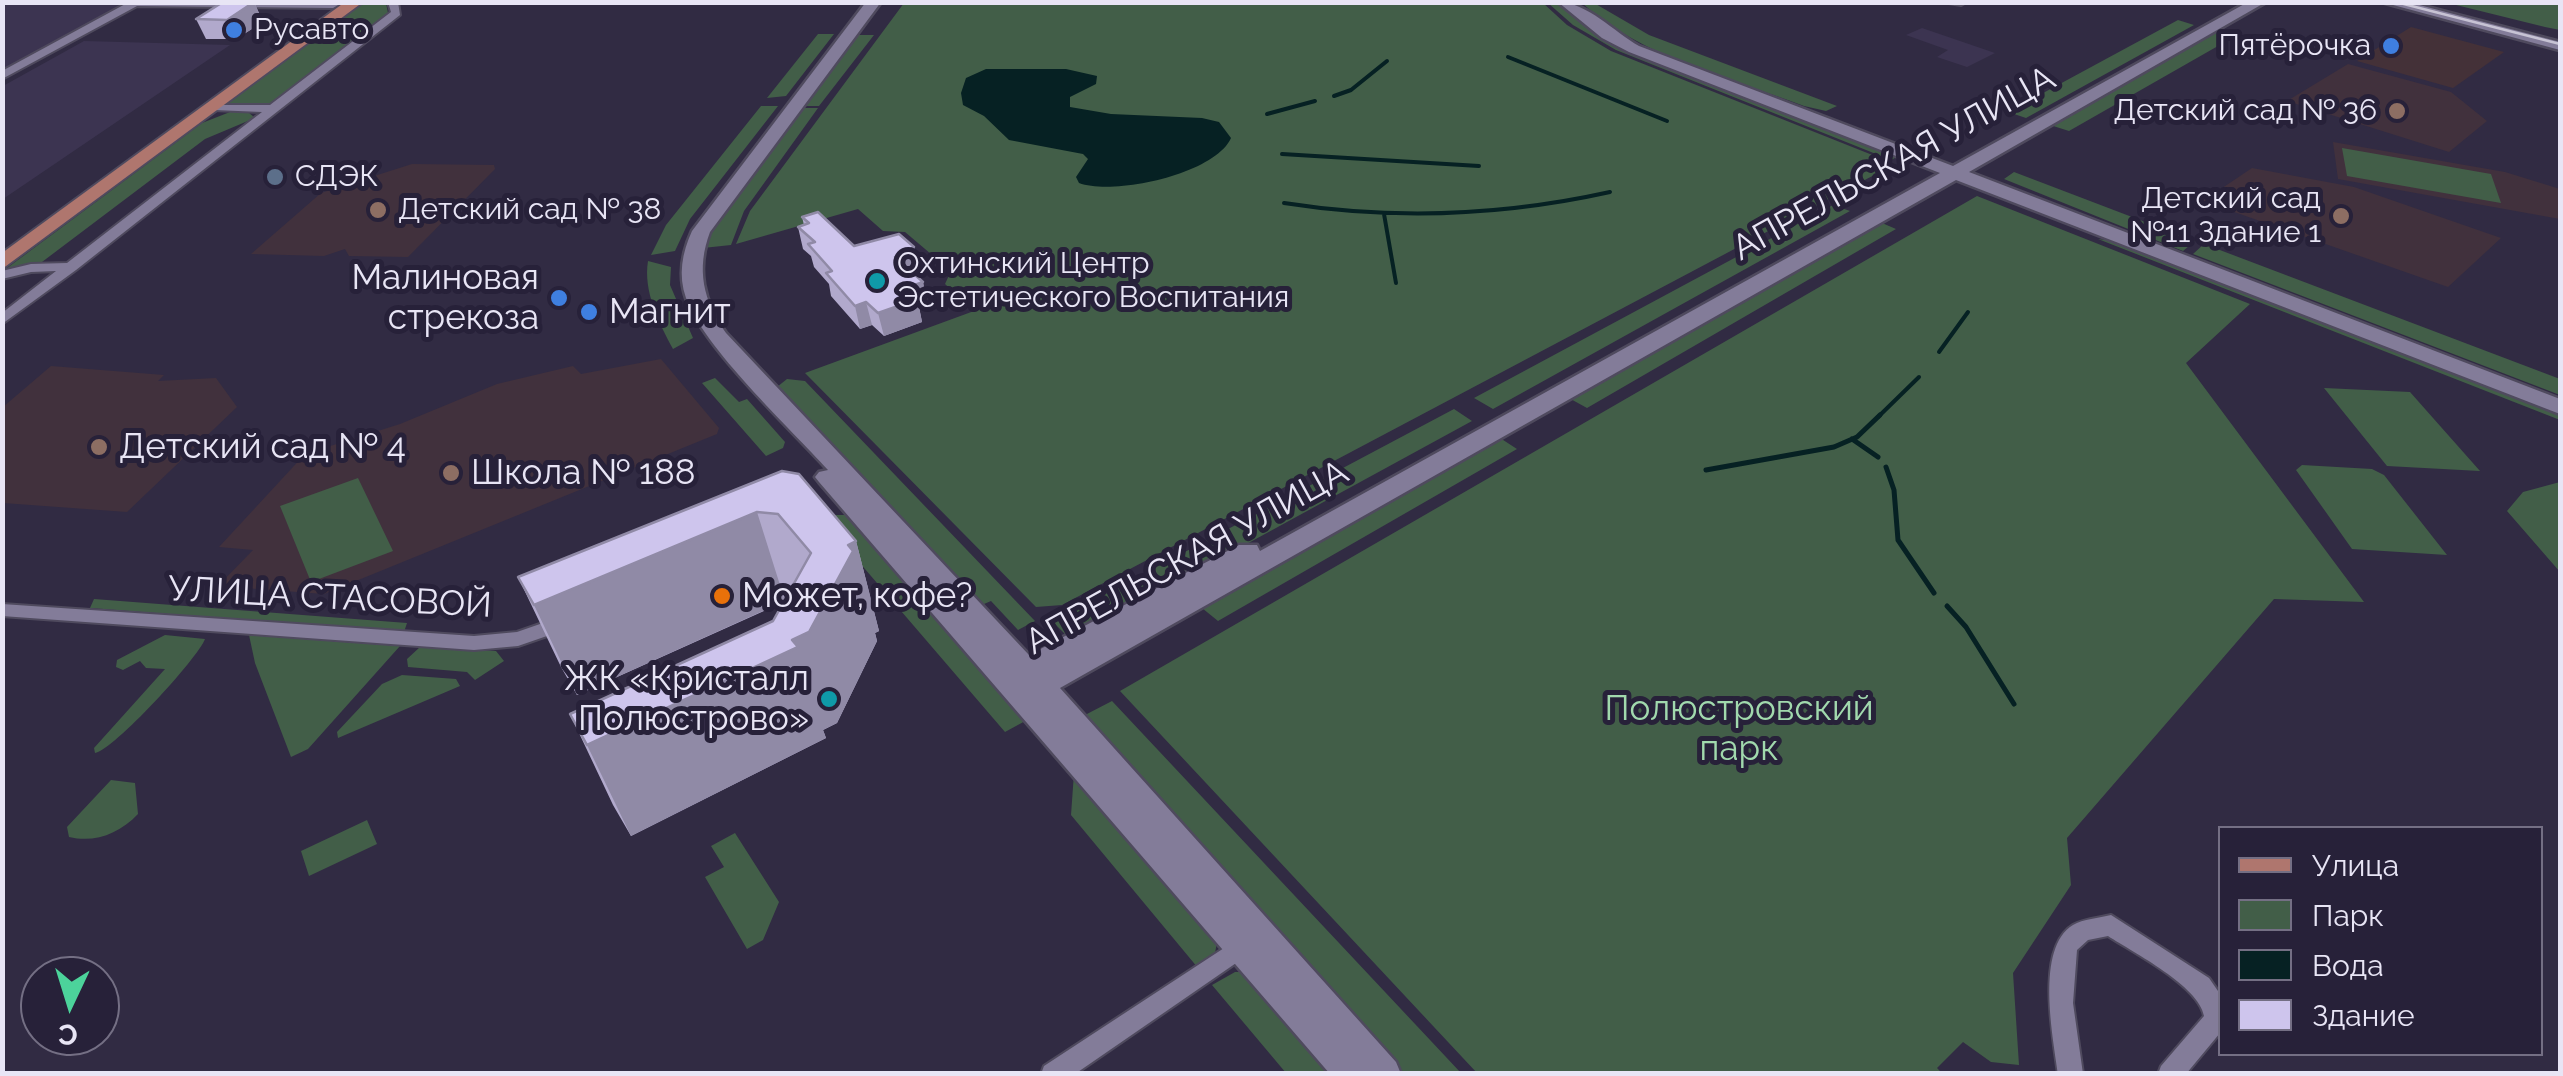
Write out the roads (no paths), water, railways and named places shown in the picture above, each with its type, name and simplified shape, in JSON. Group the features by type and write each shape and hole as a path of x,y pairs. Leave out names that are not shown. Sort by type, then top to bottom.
{"main road":[{"path":"2,263 356,2"},
{"path":"2,244 335,4"}],"street":[{"path":"2,320 396,12 392,2"},
{"path":"864,2 697,219 685,242 680,272 689,308 710,340 1027,681 1250,941 1353,1074"},
{"path":"856,498 706,321 690,270 695,242 708,220 874,2"},
{"path":"1565,2 1594,26 1634,49 2560,400"},
{"path":"1576,2 1643,46 2560,408"},
{"path":"1948,2 1962,2"},
{"name":"АПРЕЛЬСКАЯ УЛИЦА","path":"1027,681 2244,2"},
{"name":"АПРЕЛЬСКАЯ УЛИЦА","path":"1951,168 2259,2"},
{"path":"2389,2 2560,43"},
{"path":"2411,2 2560,43"},
{"path":"2,76 136,3 335,4"},
{"path":"214,107 273,109"},
{"path":"2,275 32,268 71,266"},
{"path":"822,512 856,498"},
{"name":"УЛИЦА СТАСОВОЙ","path":"2,610 474,644 518,639 582,615"},
{"path":"2071,1074 2061,1004 2066,946 2081,932 2111,925 2202,986 2218,1009 2216,1020 2170,1074"},
{"path":"1053,1074 1250,941"},
{"path":"1250,941 1384,1074"}],"water":[{"path":"986,69 1066,69 1097,76 1096,84 1070,97 1070,107 1111,114 1202,118 1219,122 1231,138 1205,162 1162,179 1115,187 1079,183 1076,177 1088,159 1083,154 1009,140 984,116 963,105 961,93 966,78"}],"waterway":[{"path":"1508,57 1667,121"},
{"path":"1334,96 1351,90 1387,61"},
{"path":"1267,114 1315,101"},
{"path":"1282,154 1479,166"},
{"path":"1284,203 1366,212 1447,213 1529,206 1610,192"},
{"path":"1384,214 1396,283"},
{"path":"1939,352 1968,312"},
{"path":"1878,417 1919,377"},
{"path":"1852,439 1880,415"},
{"path":"1706,470 1834,447 1852,439"},
{"path":"1852,439 1878,457"},
{"path":"1886,467 1894,490 1898,540 1934,593"},
{"path":"1947,606 1966,627 2014,704"}],"tram line":[{"path":"2396,2 2560,44"}],"place":[{"name":"Русавто","path":"234,30"},
{"name":"Пятёрочка","path":"2391,46"},
{"name":"Детский сад № 36","path":"2397,111"},
{"name":"СДЭК","path":"275,177"},
{"name":"Детский сад № 38","path":"378,210"},
{"name":"Детский сад №11 Здание 1","path":"2341,216"},
{"name":"Охтинский Центр Эстетического Воспитания","path":"877,281"},
{"name":"Малиновая стрекоза","path":"559,298"},
{"name":"Магнит","path":"589,312"},
{"name":"Детский сад № 4","path":"99,447"},
{"name":"Школа № 188","path":"451,473"},
{"name":"Может, кофе?","path":"722,596"},
{"name":"ЖК «Кристалл Полюстрово»","path":"829,699"}],"park label":[{"name":"Полюстровский парк","path":"1739,729"}]}
